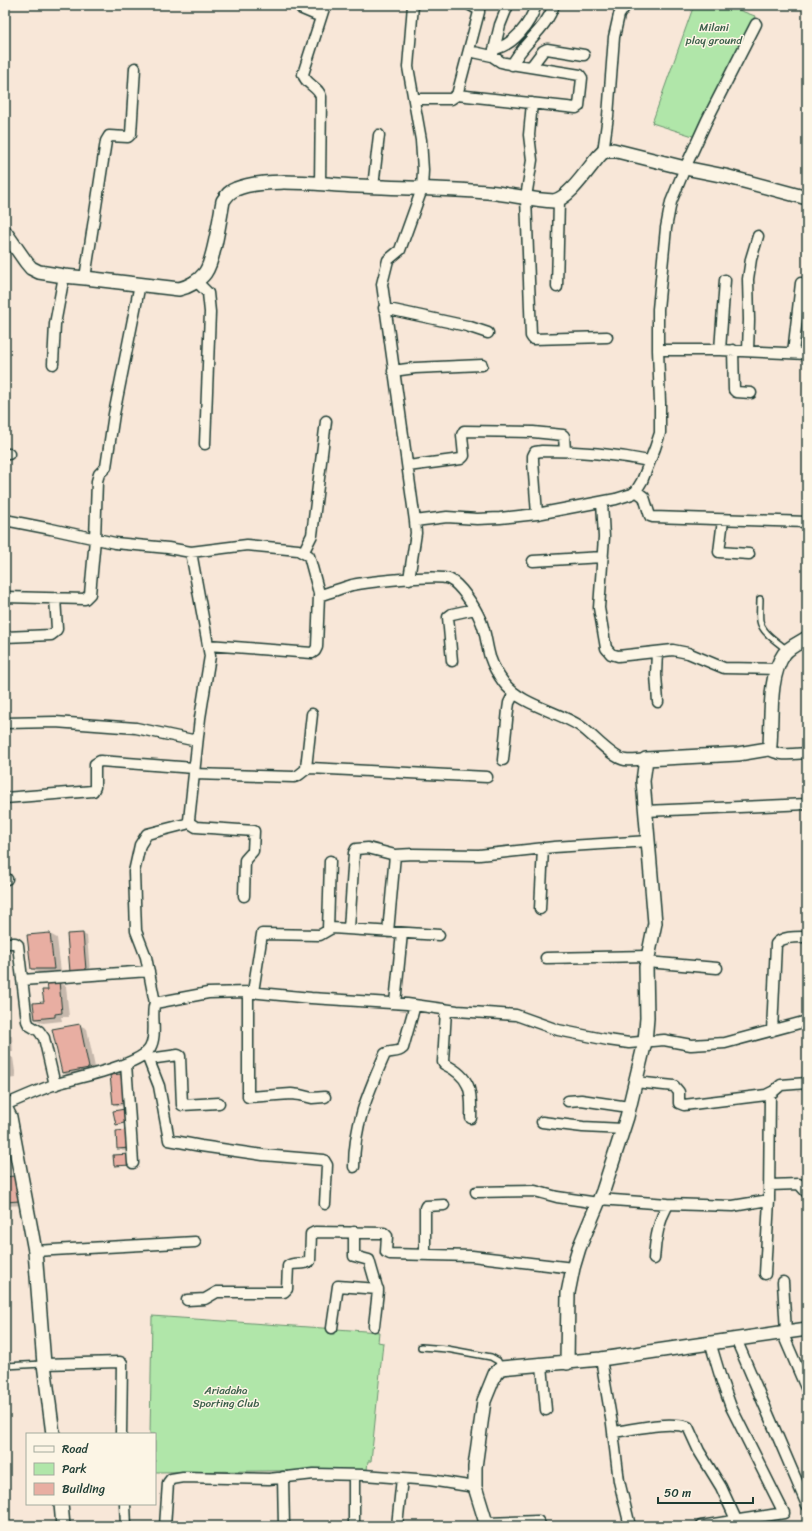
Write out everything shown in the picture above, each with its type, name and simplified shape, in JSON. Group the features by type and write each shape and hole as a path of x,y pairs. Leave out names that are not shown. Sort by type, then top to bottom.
{"street":[{"path":"299,5 302,9 321,17"},
{"path":"320,184 321,96 304,79 303,74 314,34 325,5"},
{"path":"409,579 416,534 415,521 384,308 382,281 388,260 400,250 422,189 423,154 408,59 413,5"},
{"path":"414,99 451,99 455,98 457,95 479,12 479,10 470,5"},
{"path":"493,52 500,26 508,5"},
{"path":"469,51 493,52 511,42 527,23 536,5"},
{"path":"512,65 521,48 544,24 554,5"},
{"path":"5,232 26,262 35,271 64,276 179,289 196,281 206,272 209,266 223,201 230,192 253,185 276,183 320,184 487,192 548,200 559,200 569,192 603,152 608,116 614,37 619,15 626,5"},
{"path":"415,521 446,517 477,519 537,514 616,499 636,491 642,481 660,433 658,309 666,228 672,202 685,168 725,82 756,24"},
{"path":"531,67 547,48 584,55"},
{"path":"457,95 578,108 582,78 580,74 512,65 501,62 493,52"},
{"path":"85,278 106,140 109,136 128,137 131,134 135,68"},
{"path":"532,103 529,135 532,160 526,197 531,338 607,337"},
{"path":"373,187 379,135"},
{"path":"603,152 616,151 685,168 726,176 807,198"},
{"path":"557,287 559,200"},
{"path":"748,350 748,279 751,259 758,236"},
{"path":"54,364 55,324 64,276"},
{"path":"720,350 725,280"},
{"path":"196,281 208,293 210,312 205,444"},
{"path":"5,597 85,599 90,594 95,539 97,481 100,474 106,467 114,414 140,284"},
{"path":"793,353 801,284"},
{"path":"384,308 467,326 488,333"},
{"path":"658,350 748,350 807,354"},
{"path":"733,350 734,390 739,393 751,393"},
{"path":"393,371 428,367 482,365"},
{"path":"303,553 312,536 326,421"},
{"path":"408,466 461,459 464,456 462,435 464,431 533,432 563,435 565,451"},
{"path":"537,514 533,454 535,452 542,450 608,454 649,461"},
{"path":"636,491 644,497 650,516 652,517 807,522"},
{"path":"602,502 604,537 600,608 607,651 618,656 673,650 682,651 724,668 777,669"},
{"path":"5,520 115,544 191,552 247,546 298,550 309,556 319,594 317,647 315,651 312,653 208,645"},
{"path":"723,520 719,552 749,554"},
{"path":"188,822 197,741 210,656 191,552"},
{"path":"533,561 603,557"},
{"path":"319,594 321,595 353,585 422,577 449,579 455,584 475,609 483,626 493,666 504,684 514,693 530,702 568,718 586,730 620,759 626,760 738,754 768,749 780,755 807,753"},
{"path":"5,637 51,635 55,632 57,628 55,598"},
{"path":"452,661 448,617 452,614 475,609"},
{"path":"768,749 770,745 774,681 777,669 784,654 807,638"},
{"path":"657,652 656,676 658,702"},
{"path":"503,760 509,703 514,693"},
{"path":"5,798 93,791 95,787 95,764 100,761 194,771 294,777 300,775 306,768 312,714"},
{"path":"5,723 55,722 136,728 197,741"},
{"path":"567,1363 568,1293 573,1268 599,1201 623,1129 645,1042 647,959 655,923 643,781 646,759"},
{"path":"306,768 487,777"},
{"path":"645,810 807,804"},
{"path":"244,896 245,860 253,851 254,831 196,827 188,822 147,834 140,845 134,872 136,931 146,957 155,1003 154,1035 148,1056 159,1086 169,1140 263,1155 324,1160 327,1165 324,1204"},
{"path":"349,929 356,849 368,848 395,855 479,855 543,848 648,841"},
{"path":"540,909 543,848"},
{"path":"388,932 395,855"},
{"path":"328,930 330,861"},
{"path":"325,1097 312,1098 291,1094 248,1097 250,992 262,934 320,935 332,928 439,935"},
{"path":"394,1003 402,932"},
{"path":"772,1031 776,944 779,940 807,937"},
{"path":"5,943 15,943 18,945 27,1021 29,1025 39,1031 44,1038 55,1085"},
{"path":"546,958 647,959 717,968"},
{"path":"22,980 149,971"},
{"path":"155,1003 208,993 250,992 311,998 394,1003 446,1010 516,1015 565,1032 618,1042 664,1040 691,1045 725,1043 807,1021"},
{"path":"354,1167 356,1143 364,1102 385,1054 388,1052 399,1052 403,1048 415,1005"},
{"path":"446,1010 443,1062 460,1073 468,1087 471,1097 471,1118"},
{"path":"53,1433 44,1364 35,1251 10,1117 5,1106 55,1085 148,1056 178,1055 180,1056 182,1105 219,1103"},
{"path":"126,1064 133,1163"},
{"path":"636,1082 674,1086 679,1092 679,1103 684,1105 770,1093 781,1085 807,1083"},
{"path":"765,1274 769,1200 770,1093"},
{"path":"568,1101 580,1100 629,1107"},
{"path":"542,1122 583,1127 623,1129"},
{"path":"769,1185 799,1184 807,1193"},
{"path":"476,1192 535,1190 557,1197 599,1201 733,1206 769,1200"},
{"path":"654,1259 657,1230 662,1215 668,1204"},
{"path":"425,1255 425,1208 426,1206 444,1205"},
{"path":"187,1300 205,1299 217,1292 284,1292 287,1289 288,1266 291,1264 307,1263 310,1261 311,1234 313,1232 384,1233 387,1236 387,1253 491,1258 573,1268"},
{"path":"354,1232 354,1256 369,1260 378,1289 374,1326"},
{"path":"35,1251 195,1242"},
{"path":"783,1282 784,1332 807,1390"},
{"path":"332,1328 338,1286 378,1289"},
{"path":"541,1526 538,1521 487,1525 475,1487 484,1401 495,1374 501,1368 601,1359 807,1329"},
{"path":"736,1339 807,1505"},
{"path":"701,1526 737,1523 784,1513 731,1407 710,1342"},
{"path":"601,1359 619,1480 630,1526"},
{"path":"44,1364 122,1363 121,1433"},
{"path":"542,1365 546,1410"},
{"path":"613,1432 680,1424 688,1427 721,1487 737,1523"},
{"path":"165,1526 168,1483 171,1479 183,1477 269,1479 314,1474 354,1475 402,1478 475,1487"},
{"path":"354,1475 354,1526"},
{"path":"283,1478 284,1526"},
{"path":"397,1526 402,1478"},
{"path":"61,1505 63,1526"},
{"path":"125,1505 126,1526"}],"lane":[{"path":"760,599 760,620 762,626 765,631 788,650"},
{"path":"421,1347 447,1349 491,1357 498,1362 501,1368"},
{"path":"5,1366 44,1364"}],"green space":[{"name":"Milani play ground","path":"694,5 725,5 755,16 696,137 652,123"},
{"name":"Ariadaha Sporting Club","path":"152,1316 379,1332 378,1342 383,1343 371,1461 368,1461 367,1470 156,1472 156,1433 150,1433"}],"building":[{"path":"50,933 54,969 31,969 27,935"},
{"path":"83,933 86,970 70,972 67,934"},
{"path":"59,981 62,1013 55,1014 55,1017 35,1019 33,1003 44,1002 42,990 48,990 47,982"},
{"path":"80,1024 89,1068 62,1073 52,1029"},
{"path":"6,1052 9,1074 5,1075 5,1053"},
{"path":"121,1074 124,1103 113,1104 110,1075"},
{"path":"125,1109 128,1122 116,1125 113,1111"},
{"path":"129,1130 130,1148 117,1149 116,1131"},
{"path":"130,1154 131,1165 114,1166 113,1155"},
{"path":"14,1176 19,1201 5,1202 5,1177"}]}
